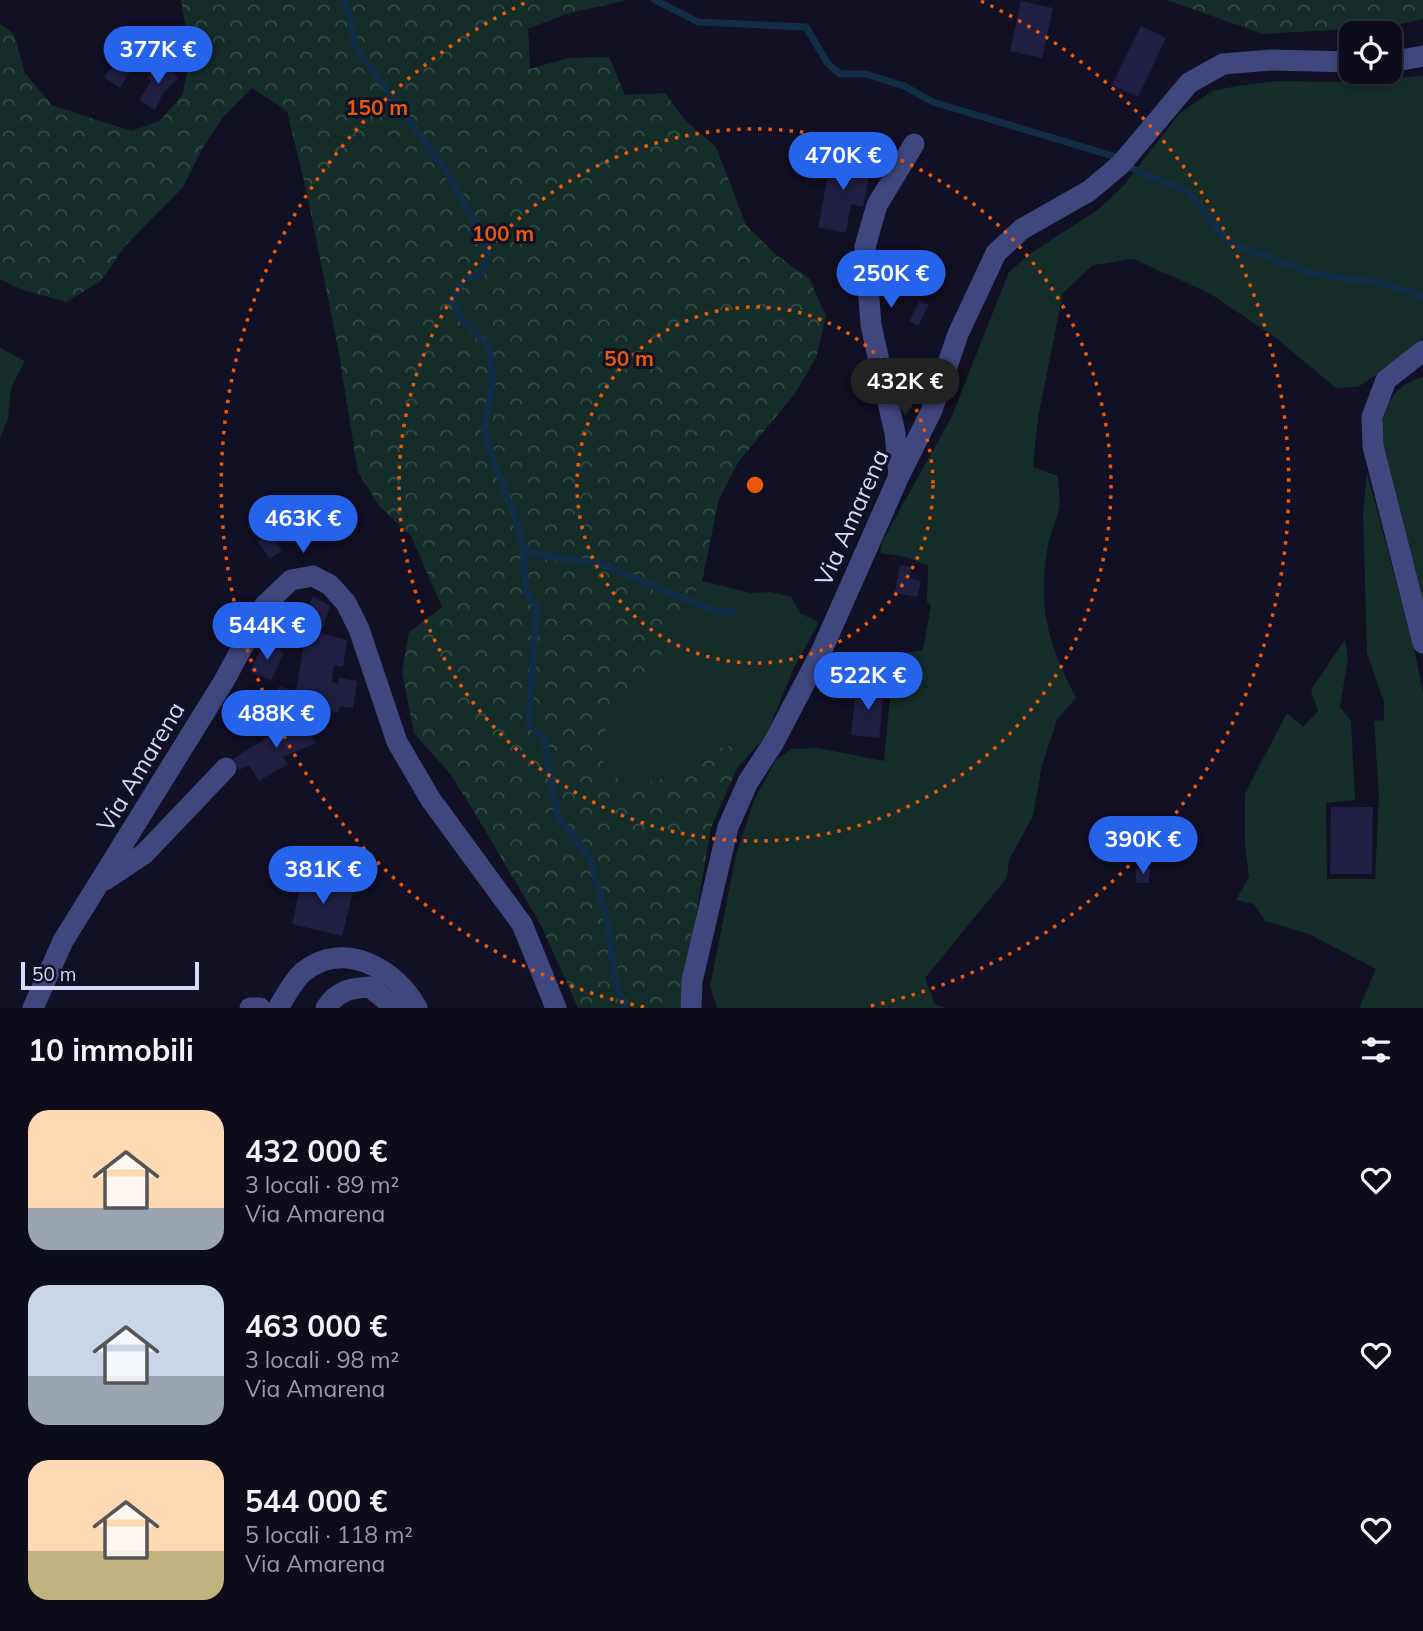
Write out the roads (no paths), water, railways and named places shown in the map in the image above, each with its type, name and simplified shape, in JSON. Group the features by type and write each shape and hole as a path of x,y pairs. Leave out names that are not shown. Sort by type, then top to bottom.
{"street":[{"path":"1402,60 1423,56"},
{"name":"Via Amarena","path":"691,1008 692,981 728,827 748,782 774,742 822,650 899,476 932,410 958,334 996,254 1022,229 1089,191 1121,164 1189,83 1223,64 1271,60 1339,61"},
{"path":"899,476 895,433 872,325 865,247 877,205 914,144"},
{"path":"1423,351 1386,380 1372,417 1373,446 1423,643"},
{"name":"Via Amarena","path":"33,1008 63,941 224,681 272,595 291,580 313,576 330,585 346,603 359,629 397,742 431,800 522,924 555,1007"},
{"path":"101,882 144,854 226,768"},
{"path":"278,1008 302,973 321,962 349,958 371,963 393,975 407,990 417,1008"},
{"path":"326,1008 334,997 343,991 370,987 395,1008"},
{"path":"250,1008 260,1008"}],"waterway":[{"path":"345,0 356,47 443,167 487,243 485,270 463,281 452,300 465,323 489,346 493,380 484,432 518,527 523,545 526,590 536,607 529,724 544,738 558,817 590,857 608,925 615,979 625,1008"},
{"path":"655,0 698,22 806,27 828,64 840,74 866,74 904,86 933,102 1116,157 1131,168 1188,192 1229,243 1315,274 1386,284 1423,297"},
{"path":"523,545 535,554 604,565 716,612 734,612"}]}
